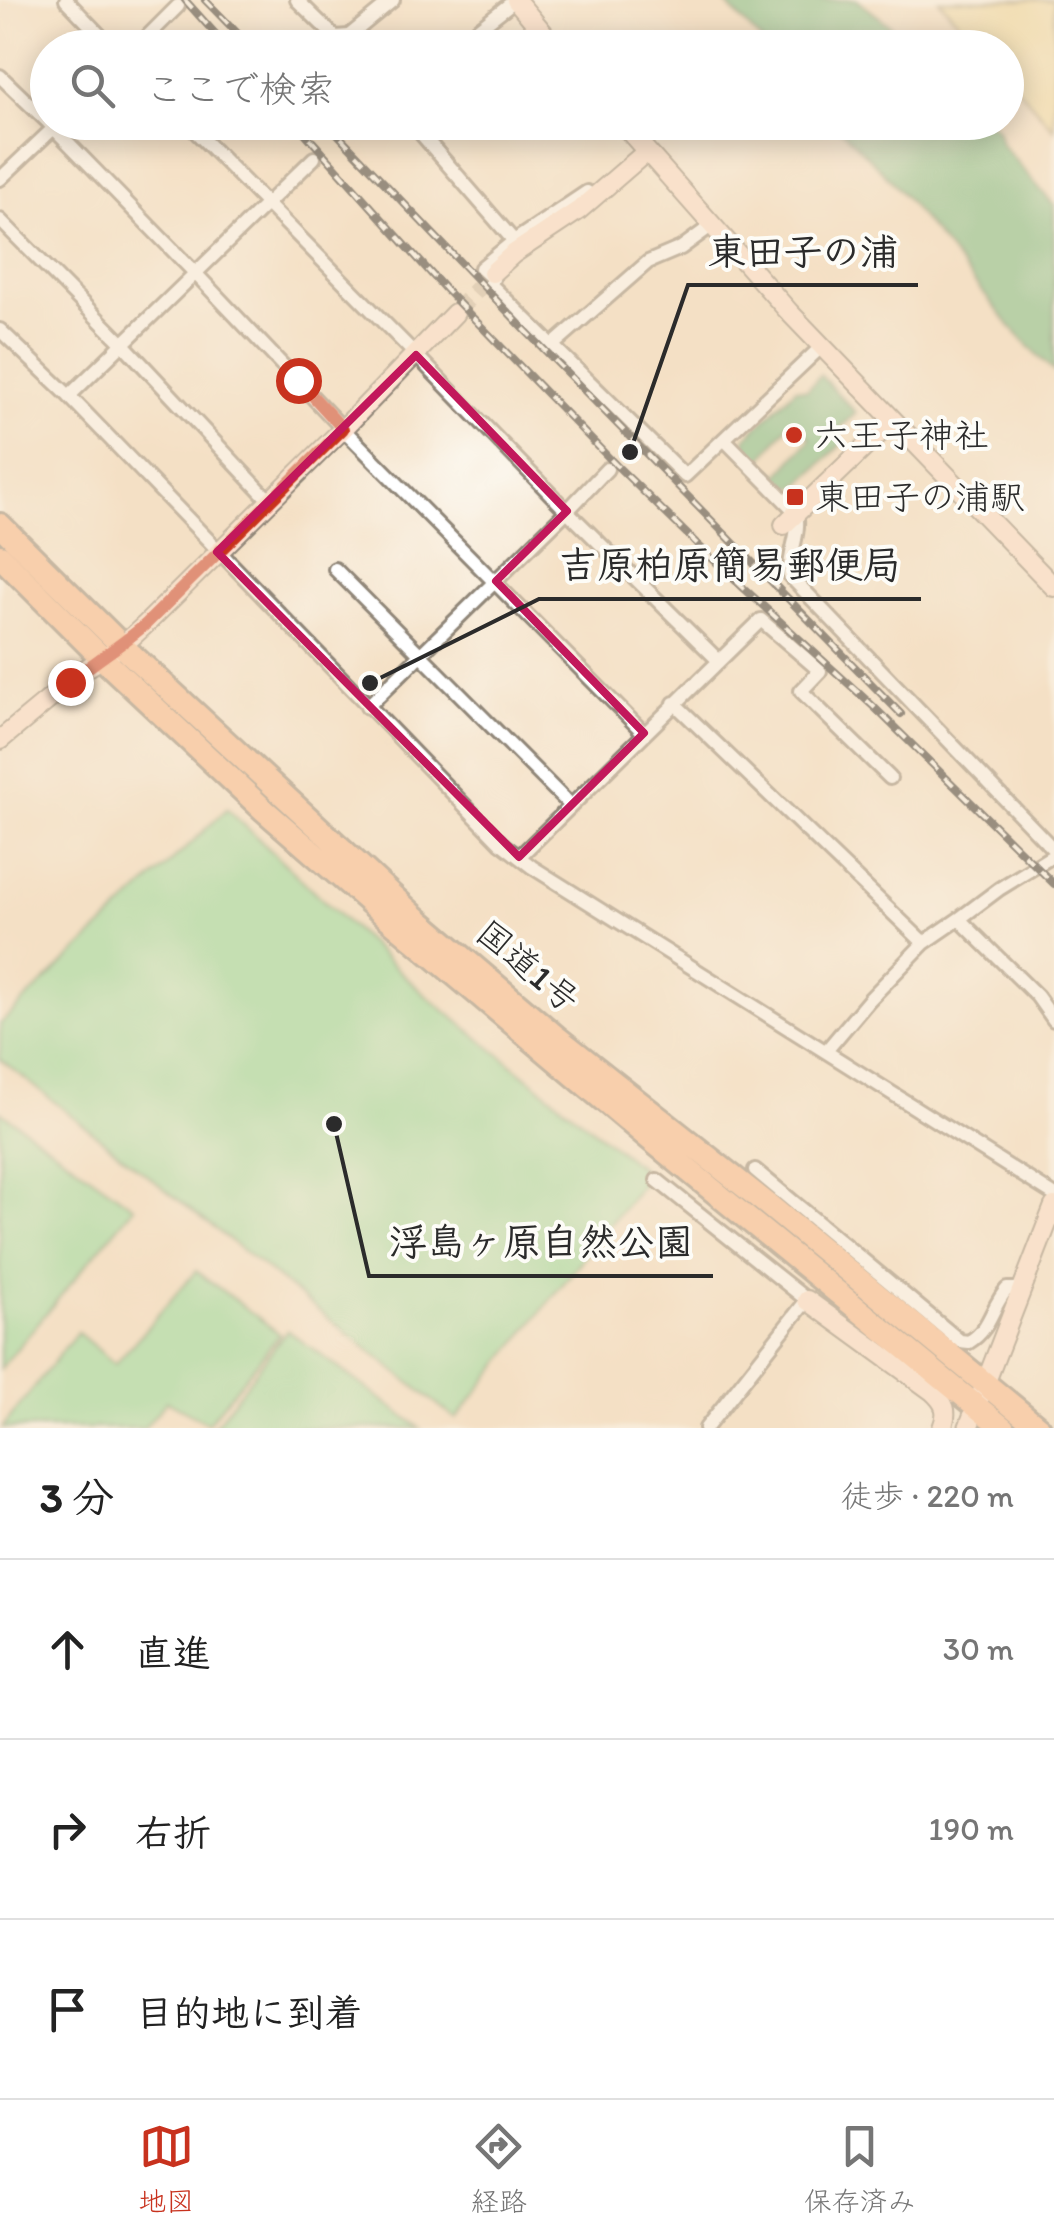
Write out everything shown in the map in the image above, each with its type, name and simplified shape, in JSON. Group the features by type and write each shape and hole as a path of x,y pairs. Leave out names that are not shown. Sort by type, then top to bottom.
{"highway":[{"name":"国道1号","path":"0,525 113,652"},
{"name":"国道1号","path":"0,556 556,1037 767,1204 1003,1428"},
{"name":"国道1号","path":"976,1406 1039,1428"}],"main road":[{"path":"515,0 541,30"},
{"path":"631,140 640,157 711,226 1054,587"},
{"path":"492,273 589,202 640,157"},
{"path":"0,740 87,668 113,652 343,429 456,312"},
{"path":"790,518 893,420"},
{"path":"976,1406 1054,1206"},
{"path":"807,1300 932,1391 946,1407 942,1428"}],"street":[{"path":"66,0 95,30"},
{"path":"297,0 329,30"},
{"path":"356,30 393,0"},
{"path":"478,30 515,0"},
{"path":"154,30 178,6"},
{"path":"0,76 30,103"},
{"path":"0,179 38,140"},
{"path":"68,140 343,429 644,734"},
{"path":"203,140 718,660"},
{"path":"427,140 514,241"},
{"path":"640,157 620,164 575,202 514,241 481,268 494,279 490,284 684,476 822,347"},
{"path":"68,396 314,158"},
{"path":"0,220 270,501"},
{"path":"553,346 648,262 681,248 711,226"},
{"path":"0,330 519,858 1054,1195"},
{"path":"725,440 799,525 788,561 790,576 1054,852 924,943 826,1050"},
{"path":"367,706 607,469"},
{"path":"335,569 571,806"},
{"path":"519,858 760,620 820,671 801,692 890,778"},
{"path":"674,704 924,943"},
{"path":"959,919 1037,996 1054,1020"},
{"path":"754,1170 960,1341 969,1342 984,1331 1007,1289 1022,1289"},
{"path":"658,1180 807,1300 706,1428"}],"highlighted area":[{"path":"416,355 567,511 496,581 644,733 519,857 217,552"}],"green space":[{"path":"723,0 857,0 893,30 751,30"},
{"path":"851,140 1000,140 1054,205 1054,372 1017,334 889,178"},
{"name":"六王子神社","path":"820,375 856,413 837,431 843,443 797,487 780,488 748,453 745,439 796,388 807,390","holes":["791,421 811,438 778,476 761,460"]},
{"path":"227,809 424,994 640,1167 647,1178 456,1419 0,1059 0,1024"},
{"path":"0,1111 134,1207 0,1369"},
{"path":"196,1271 280,1334 208,1423 167,1401 144,1428 2,1428 77,1332 115,1364"},
{"path":"287,1330 420,1428 213,1428"}],"sand":[{"path":"939,0 1054,0 1054,129 1024,95 1024,30 966,30"}],"tunnel":[{"path":"455,313 492,273"}],"railway":[{"path":"185,0 212,30"},
{"path":"205,0 234,30"},
{"path":"311,140 445,289 616,465 874,707 1054,884"},
{"path":"343,140 901,714"}],"place":[{"name":"六王子神社","path":"794,435"},
{"name":"東田子の浦","path":"630,452"},
{"name":"東田子の浦駅","path":"795,497"},
{"name":"吉原柏原簡易郵便局","path":"370,683"},
{"name":"浮島ヶ原自然公園","path":"334,1124"}],"route":[{"path":"70,682 146,624 343,429 298,380"}]}
